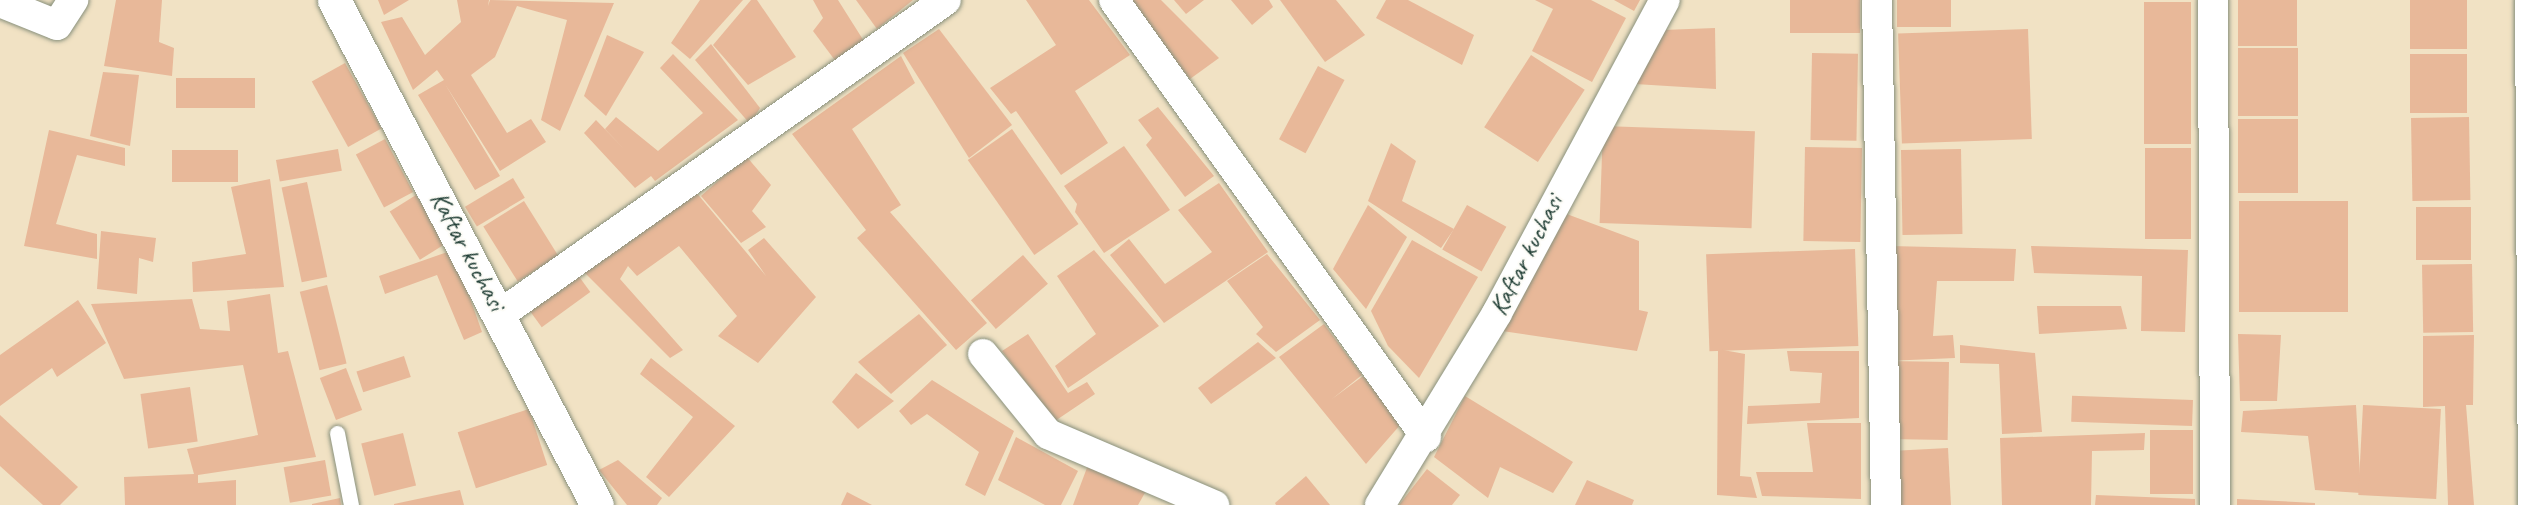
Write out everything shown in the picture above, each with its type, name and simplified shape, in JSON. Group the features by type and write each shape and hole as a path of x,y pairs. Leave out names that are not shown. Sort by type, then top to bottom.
{"street":[{"path":"0,2 57,25 73,0"},
{"name":"Kaftar kuchasi","path":"334,0 502,314 597,505"},
{"path":"502,314 946,0"},
{"path":"1114,0 1426,437"},
{"name":"Kaftar kuchasi","path":"1380,505 1426,437 1665,0"},
{"path":"1877,0 1886,505"},
{"path":"2213,0 2216,505"},
{"path":"2530,0 2534,227 2533,505"},
{"path":"983,354 1048,434 1214,505"}],"lane":[{"path":"337,434 351,505"}],"building":[{"path":"116,0 162,0 159,42 174,48 172,76 104,66"},
{"path":"378,0 409,0 384,15"},
{"path":"457,0 489,0 488,6 490,0 614,3 560,131 541,120 567,20 517,6 495,57 471,75 507,133 531,119 546,142 500,171 445,84 500,176 475,190 418,95 444,80 437,70 413,90 381,22 402,17 425,55 461,22"},
{"path":"700,0 743,0 690,59 671,43"},
{"path":"751,0 757,0 796,57 748,85 713,45"},
{"path":"813,0 838,0 867,46 837,63 813,31 823,18"},
{"path":"856,0 913,0 877,29"},
{"path":"1026,0 1089,0 1130,55 1075,91 1108,143 1061,175 1016,111 1011,114 990,88 1056,45"},
{"path":"1124,0 1161,0 1219,58 1190,79"},
{"path":"1174,0 1204,0 1186,14"},
{"path":"1231,0 1269,0 1273,7 1252,25"},
{"path":"1280,0 1336,0 1365,35 1325,62"},
{"path":"1386,0 1408,0 1474,35 1462,65 1376,18"},
{"path":"1535,0 1591,0 1626,18 1592,82 1532,51 1553,9"},
{"path":"1614,0 1640,0 1634,11"},
{"path":"1790,0 1860,0 1860,33 1790,33"},
{"path":"1897,0 1951,0 1951,27 1897,27"},
{"path":"2238,0 2297,0 2297,46 2238,46"},
{"path":"2410,0 2467,0 2467,49 2410,49"},
{"path":"2144,2 2191,2 2191,144 2144,144"},
{"path":"1715,28 1716,89 1635,84 1663,30"},
{"path":"939,29 1012,125 969,158 903,53"},
{"path":"2028,29 2032,139 1902,143 1898,34"},
{"path":"607,35 644,52 606,116 584,96"},
{"path":"711,44 760,108 750,124 695,60"},
{"path":"2238,48 2298,48 2298,116 2238,116"},
{"path":"1812,53 1858,54 1856,141 1810,140"},
{"path":"673,54 738,120 655,181 651,176 635,188 584,133 596,120 625,150 605,129 616,117 658,151 703,113 660,68"},
{"path":"2410,54 2467,54 2467,113 2410,113"},
{"path":"1531,55 1585,90 1538,162 1484,127"},
{"path":"901,56 915,83 852,129 901,205 890,212 987,323 956,350 857,238 866,230 792,134"},
{"path":"345,63 381,129 348,147 312,81"},
{"path":"1318,66 1344,80 1306,153 1279,139"},
{"path":"103,72 139,75 130,146 90,136"},
{"path":"176,78 255,78 255,108 176,108"},
{"path":"1158,107 1214,176 1185,197 1146,145 1152,138 1138,120"},
{"path":"2469,117 2470,200 2412,201 2411,118"},
{"path":"2238,119 2298,119 2298,193 2238,193"},
{"path":"1603,126 1755,131 1752,228 1600,223"},
{"path":"1012,129 1079,224 1034,255 968,160"},
{"path":"49,130 125,148 125,166 77,155 56,224 97,234 97,259 24,246"},
{"path":"385,139 413,192 384,207 356,154"},
{"path":"1391,143 1416,161 1402,201 1454,229 1441,248 1368,201"},
{"path":"1124,146 1170,210 1104,253 1075,212 1077,204 1064,186"},
{"path":"1805,147 1862,148 1860,242 1803,241"},
{"path":"2145,148 2191,148 2191,239 2145,239"},
{"path":"338,149 342,171 280,182 276,160"},
{"path":"1961,149 1962,234 1902,235 1901,150"},
{"path":"172,150 238,150 238,182 172,182"},
{"path":"746,156 771,185 752,211 766,227 741,243 701,196"},
{"path":"513,178 525,198 477,227 465,207"},
{"path":"270,179 284,287 193,292 192,262 246,254 231,187"},
{"path":"307,182 327,277 302,282 282,187"},
{"path":"1219,183 1268,252 1164,323 1110,255 1129,239 1165,284 1212,252 1178,210"},
{"path":"695,191 766,276 748,250 764,238 816,297 758,363 718,336 737,316 679,246 637,276 628,266 620,279 683,350 670,358 582,270"},
{"path":"416,195 446,243 420,260 390,211"},
{"path":"524,201 558,256 518,282 483,226"},
{"path":"2239,201 2348,201 2348,312 2239,312"},
{"path":"1368,205 1407,237 1366,309 1333,269"},
{"path":"1467,205 1506,227 1482,271 1442,250"},
{"path":"2416,207 2471,207 2471,260 2416,260"},
{"path":"1556,210 1639,241 1639,310 1648,312 1637,351 1502,331"},
{"path":"101,231 156,238 153,262 139,258 137,294 97,289"},
{"path":"1412,240 1478,277 1419,378 1388,346 1371,311"},
{"path":"1890,246 2016,249 2014,281 1937,281 1933,336 1953,335 1955,358 1887,361"},
{"path":"2031,246 2188,250 2185,332 2141,331 2142,276 2034,273"},
{"path":"1855,249 1858,346 1709,351 1706,254"},
{"path":"453,250 482,332 464,340 437,275 385,294 379,276"},
{"path":"1094,250 1159,326 1068,388 1055,366 1096,334 1057,276"},
{"path":"1267,254 1320,320 1276,352 1256,334 1263,327 1227,281"},
{"path":"1023,255 1048,284 996,329 971,300"},
{"path":"2472,264 2473,332 2423,333 2422,265"},
{"path":"575,271 590,292 542,327 526,306"},
{"path":"327,285 347,364 319,370 300,292"},
{"path":"270,294 278,353 288,351 316,457 198,475 198,483 236,480 236,505 125,505 124,477 194,474 187,449 258,435 243,365 124,379 91,304 192,299 200,329 230,331 227,301"},
{"path":"78,300 106,343 57,377 52,368 0,406 0,355"},
{"path":"2037,306 2121,306 2127,329 2039,334"},
{"path":"919,314 947,345 891,394 858,362"},
{"path":"1324,324 1362,375 1332,399 1363,376 1401,424 1366,464 1279,357"},
{"path":"1028,334 1068,393 1087,382 1095,394 1055,421 1002,351"},
{"path":"2238,334 2281,335 2277,401 2240,401"},
{"path":"2474,335 2473,405 2466,405 2474,505 2448,505 2445,406 2423,407 2423,336"},
{"path":"1258,342 1276,358 1211,404 1198,388"},
{"path":"1960,345 2035,353 2042,432 2002,434 1999,364 1960,363"},
{"path":"1718,349 1745,354 1740,476 1751,477 1757,498 1717,495"},
{"path":"1787,351 1859,351 1859,418 1747,424 1748,406 1820,403 1822,373 1790,371"},
{"path":"404,356 411,377 363,392 356,371"},
{"path":"651,358 735,426 669,497 646,477 693,417 640,374"},
{"path":"1889,361 1949,362 1948,440 1888,439"},
{"path":"346,368 362,410 336,420 320,378"},
{"path":"856,373 894,401 858,429 832,402"},
{"path":"932,380 1014,431 985,496 965,485 979,452 927,414 911,425 899,411"},
{"path":"190,387 198,441 148,448 140,394"},
{"path":"1465,396 1573,462 1553,493 1500,467 1488,498 1434,457"},
{"path":"2072,396 2193,400 2192,426 2071,422"},
{"path":"2356,405 2361,493 2315,490 2308,436 2241,432 2243,411"},
{"path":"2363,405 2441,409 2436,499 2358,495"},
{"path":"529,409 547,465 476,488 458,432"},
{"path":"0,415 78,487 60,505 43,505 0,466"},
{"path":"1807,423 1861,423 1861,499 1762,496 1756,472 1813,472"},
{"path":"2150,430 2193,430 2193,494 2150,494"},
{"path":"403,433 416,485 374,496 361,443"},
{"path":"2145,433 2144,450 2092,451 2091,505 2002,505 2000,438"},
{"path":"1016,437 1078,471 1061,505 1045,505 998,480"},
{"path":"1948,448 1951,505 1894,505 1891,451"},
{"path":"325,460 331,495 290,503 284,467"},
{"path":"618,460 662,498 657,505 627,505 599,470"},
{"path":"1088,465 1146,491 1138,505 1073,505"},
{"path":"1427,469 1460,495 1452,505 1399,505"},
{"path":"1306,476 1330,505 1276,505 1275,503"},
{"path":"1587,480 1634,500 1632,505 1575,505"},
{"path":"460,490 464,505 394,505 394,504"},
{"path":"847,492 872,505 841,505"},
{"path":"2096,495 2195,499 2195,505 2095,505"},
{"path":"340,498 341,505 312,505 312,504"},
{"path":"2237,499 2315,503 2315,505 2237,505"}]}
